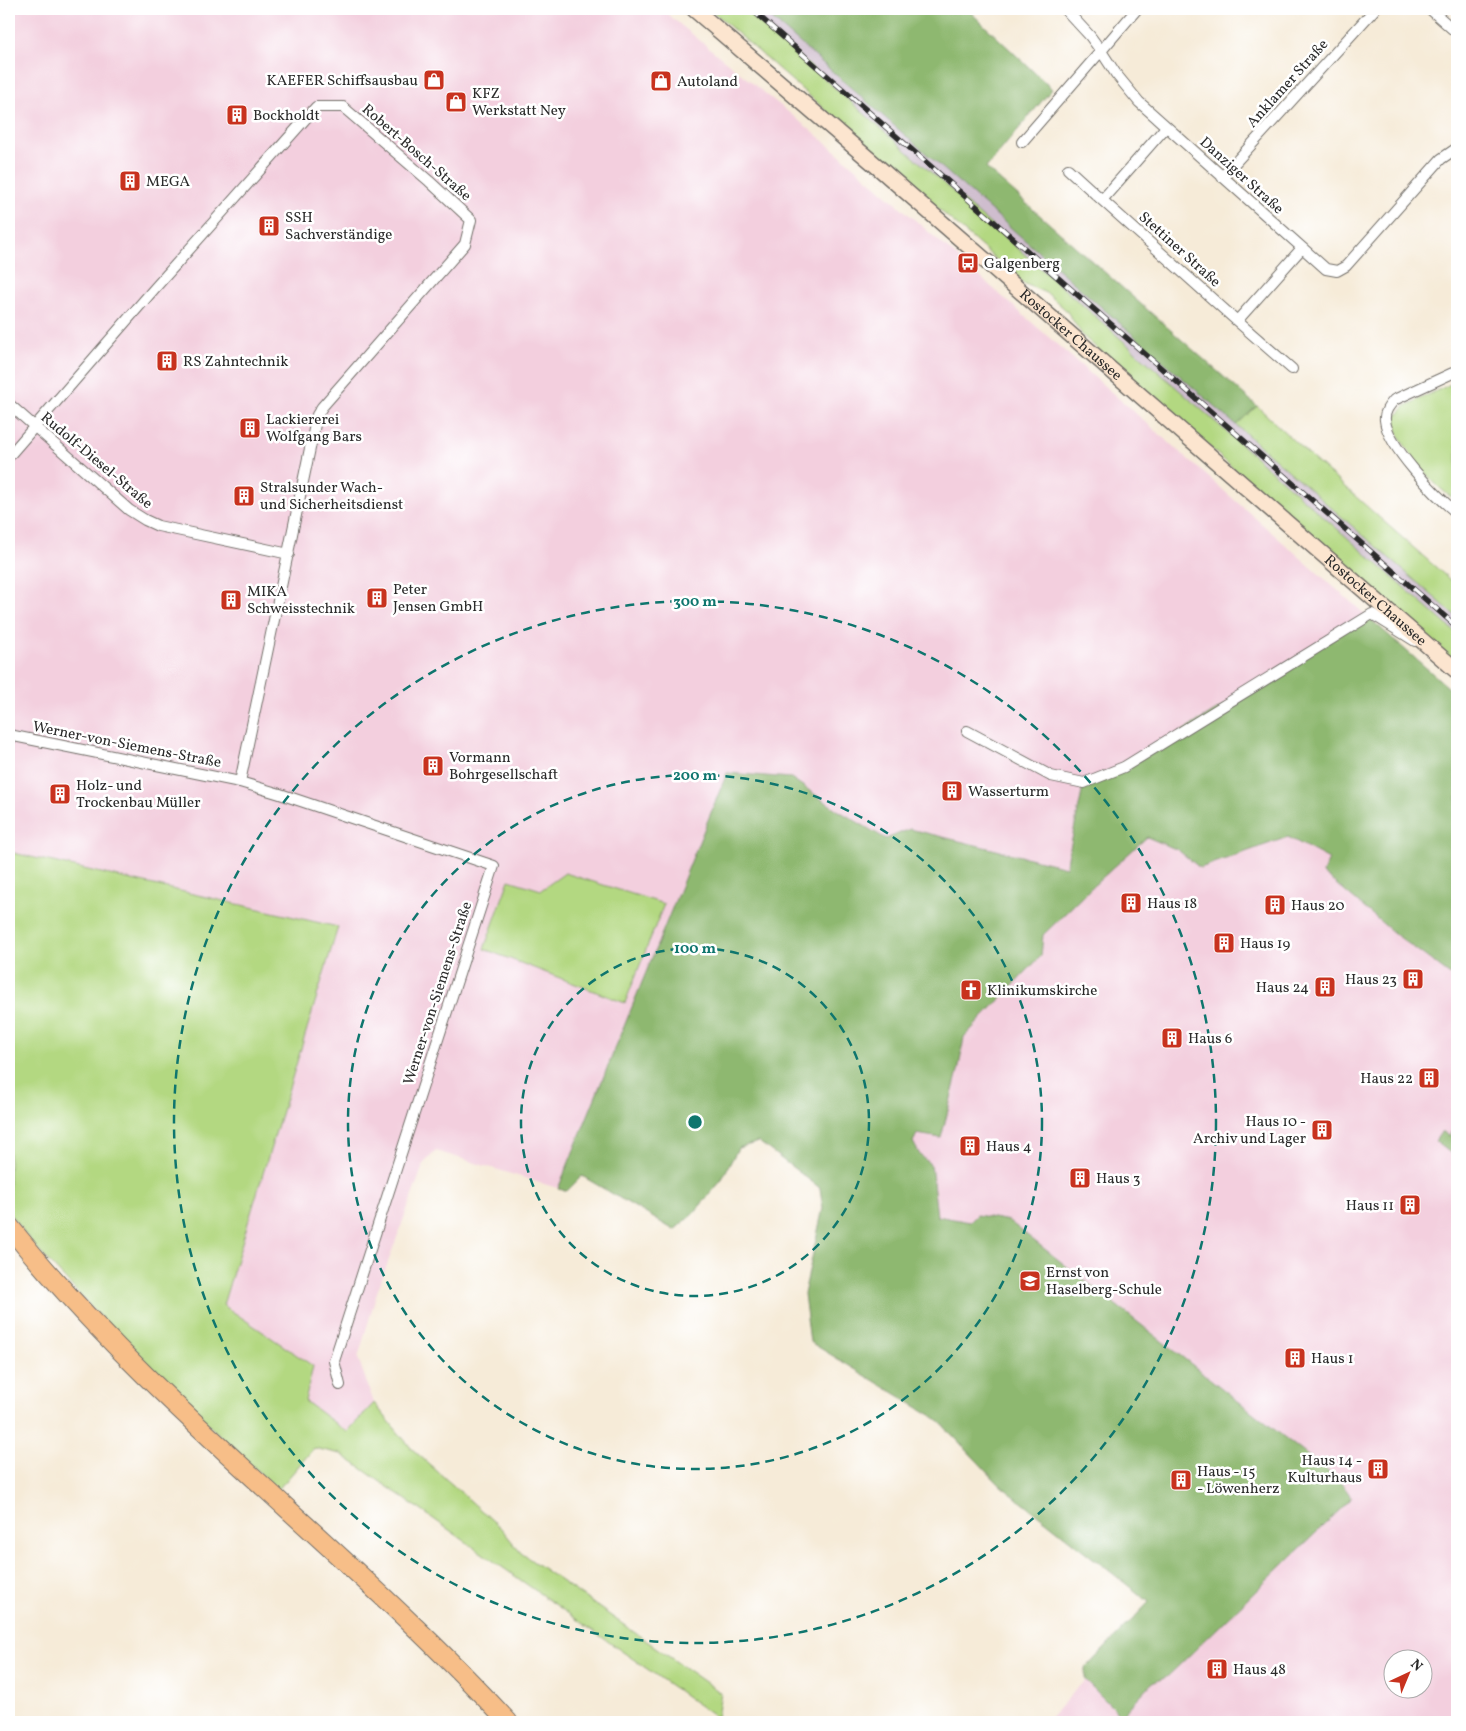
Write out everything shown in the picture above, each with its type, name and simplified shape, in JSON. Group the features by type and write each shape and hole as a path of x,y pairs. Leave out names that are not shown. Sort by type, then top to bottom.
{"highway":[{"path":"9,1226 76,1305 124,1355 210,1438 386,1599 508,1722"}],"main road":[{"name":"Rostocker Chaussee","path":"694,9 1106,364 1457,671"}],"street":[{"name":"Danziger Straße","path":"1065,9 1090,36 1126,88 1166,127 1326,269 1337,271 1346,266 1441,159 1457,148"},
{"path":"1022,142 1137,9"},
{"name":"Anklamer Straße","path":"1222,176 1375,9"},
{"path":"1430,9 1457,33"},
{"name":"Robert-Bosch-Straße","path":"34,427 316,107 343,107 429,180 471,220 465,244 316,415 289,554"},
{"path":"1102,200 1166,127"},
{"name":"Stettiner Straße","path":"1068,170 1292,369"},
{"path":"1237,321 1302,248"},
{"path":"1457,371 1394,400 1387,408 1385,420 1391,437 1407,462 1427,485 1457,513"},
{"name":"Rudolf-Diesel-Straße","path":"9,404 129,510 145,520 158,526 289,554"},
{"path":"9,456 34,427"},
{"name":"Werner-von-Siemens-Straße","path":"240,782 289,554"},
{"name":"Rostocker Chaussee","path":"967,731 1051,776 1084,783 1124,767 1372,614 1445,661"},
{"name":"Werner-von-Siemens-Straße","path":"9,735 240,782 494,866 334,1360 340,1384"}],"shaded area":[{"path":"9,9 661,9 818,136 890,198 1457,695 1457,1722 1046,1722 1085,1680 1085,1669 1149,1602 1000,1485 937,1419 810,1342 804,1294 823,1208 820,1188 759,1142 738,1148 721,1181 693,1214 674,1230 582,1176 567,1191 436,1151 424,1163 376,1295 358,1358 374,1403 347,1432 304,1401 313,1366 222,1305 338,927 9,852"},
{"path":"745,9 761,9 1457,617 1457,634"}],"green space":[{"path":"710,9 745,9 1457,634 1457,665 1083,336 1066,310 1048,294 1023,283"},
{"path":"761,9 967,9 1052,89 986,168 1257,406 1236,425"},
{"path":"1457,381 1457,500 1449,496 1432,481 1416,461 1398,433 1396,417 1405,406"},
{"path":"1257,406 1312,458 1457,586 1457,617 1236,425"},
{"path":"1368,617 1457,695 1457,980 1394,933 1323,873 1329,859 1288,837 1200,868 1178,850 1147,837 1043,935 1041,956 964,1037 959,1067 941,1138 917,1134 913,1142 920,1155 931,1165 937,1216 970,1222 977,1215 1009,1221 1340,1481 1352,1498 1167,1677 1152,1683 1121,1716 1085,1680 1085,1669 1149,1602 1000,1485 937,1419 810,1342 804,1294 823,1208 820,1188 759,1142 738,1148 721,1181 693,1214 674,1230 582,1176 567,1191 558,1189 727,773 791,778 839,811 886,839 910,829 1066,867 1084,783 1124,767"},
{"path":"9,852 338,927 223,1305 313,1366 305,1401 347,1432 374,1403 411,1448 501,1528 521,1553 721,1693 717,1718 341,1454 314,1448 277,1489 153,1373 36,1248 9,1213"},
{"path":"565,873 664,904 625,1003 484,949 509,880 541,890"},
{"path":"1457,1127 1457,1158 1435,1141 1442,1131 1449,1136"}],"railway":[{"path":"751,9 1457,627"}],"place":[{"name":"KAEFER Schiffsausbau","path":"434,80"},
{"name":"Autoland","path":"661,81"},
{"name":"KFZ Werkstatt Ney","path":"456,102"},
{"name":"Bockholdt","path":"237,115"},
{"name":"MEGA","path":"130,181"},
{"name":"SSH Sachverständige","path":"269,226"},
{"name":"Galgenberg","path":"968,263"},
{"name":"RS Zahntechnik","path":"167,361"},
{"name":"Lackiererei Wolfgang Bars","path":"250,428"},
{"name":"Stralsunder Wach- und Sicherheitsdienst","path":"244,496"},
{"name":"Peter Jensen GmbH","path":"377,598"},
{"name":"MIKA Schweisstechnik","path":"231,600"},
{"name":"Vormann Bohrgesellschaft","path":"433,766"},
{"name":"Wasserturm","path":"952,791"},
{"name":"Holz- und Trockenbau Müller","path":"60,794"},
{"name":"Haus 18","path":"1131,903"},
{"name":"Haus 20","path":"1275,905"},
{"name":"Haus 19","path":"1224,943"},
{"name":"Haus 23","path":"1413,979"},
{"name":"Haus 24","path":"1325,987"},
{"name":"Klinikumskirche","path":"971,990"},
{"name":"Haus 6","path":"1172,1038"},
{"name":"Haus 22","path":"1429,1078"},
{"name":"Haus 10 - Archiv und Lager","path":"1322,1130"},
{"name":"Haus 4","path":"970,1146"},
{"name":"Haus 3","path":"1080,1178"},
{"name":"Haus 11","path":"1410,1205"},
{"name":"Ernst von Haselberg-Schule","path":"1030,1281"},
{"name":"Haus 1","path":"1295,1358"},
{"name":"Haus 14 - Kulturhaus","path":"1378,1469"},
{"name":"Haus - 15 - Löwenherz","path":"1181,1480"},
{"name":"Haus 48","path":"1217,1669"}]}
